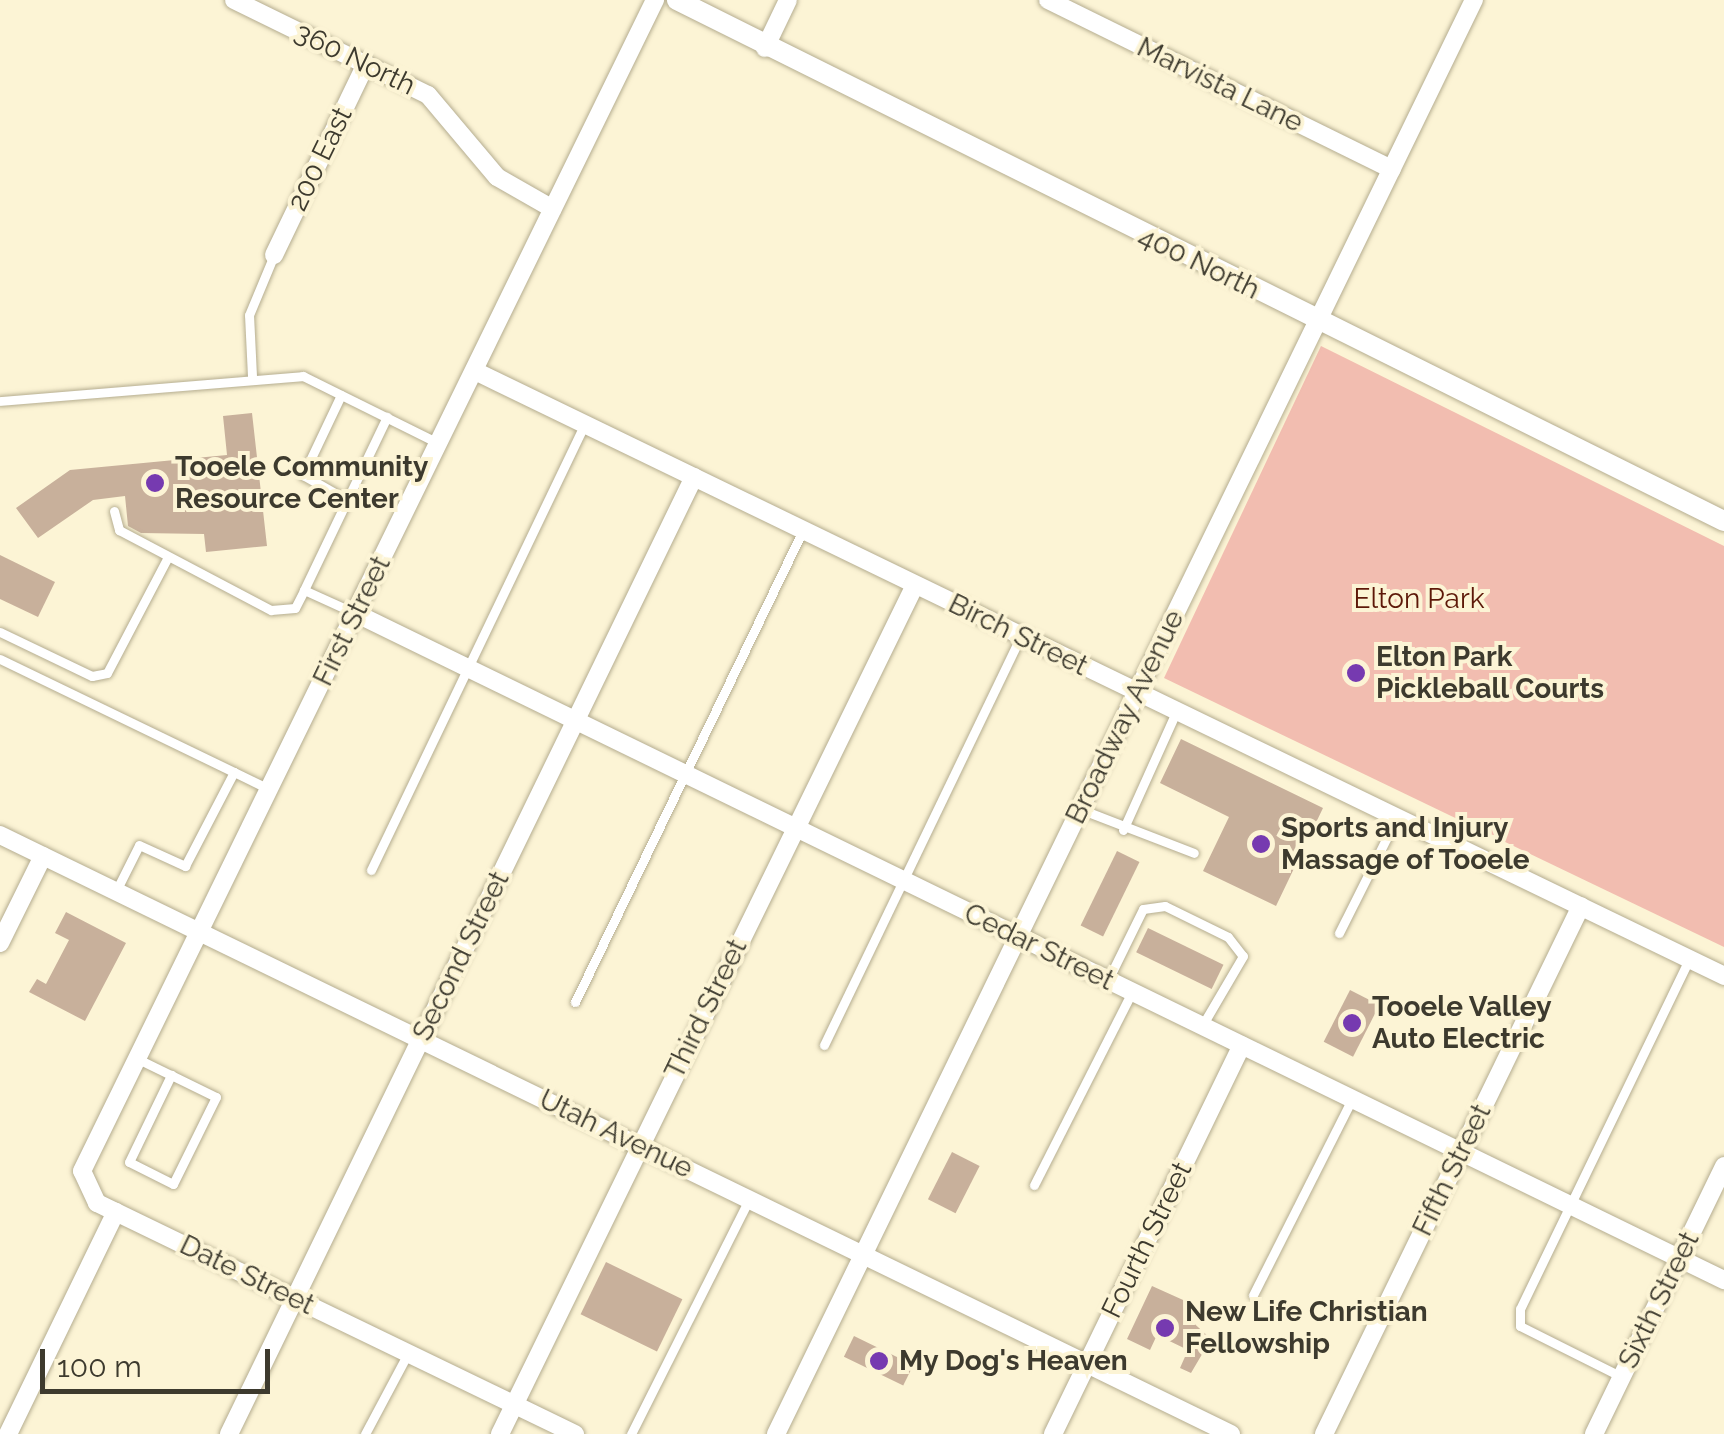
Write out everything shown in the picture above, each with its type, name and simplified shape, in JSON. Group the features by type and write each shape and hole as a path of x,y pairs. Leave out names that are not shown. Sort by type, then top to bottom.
{"street":[{"name":"360 North","path":"234,0 428,95 496,177 554,209"},
{"name":"First Street","path":"86,1188 82,1171 136,1058 655,0"},
{"name":"400 North","path":"677,0 765,48 1724,521"},
{"path":"765,48 788,0"},
{"name":"Marvista Lane","path":"1048,0 1392,170"},
{"name":"Broadway Avenue","path":"776,1434 1474,0"},
{"name":"200 East","path":"274,255 366,64"},
{"name":"Birch Street","path":"475,371 1724,976"},
{"name":"Second Street","path":"229,1434 694,477"},
{"name":"Third Street","path":"500,1434 915,584"},
{"name":"Cedar Street","path":"355,614 1724,1280"},
{"name":"Utah Avenue","path":"0,835 1231,1434"},
{"path":"0,943 43,856"},
{"name":"Fifth Street","path":"1324,1434 1581,906"},
{"name":"Fourth Street","path":"1052,1434 1242,1045"},
{"name":"Sixth Street","path":"1594,1434 1724,1166"},
{"name":"Date Street","path":"86,1188 116,1212 575,1434"},
{"path":"8,1434 116,1212"}],"lane":[{"path":"252,376 249,315 274,255"},
{"path":"0,401 252,376 303,376 438,442"},
{"path":"341,394 302,475 347,500"},
{"path":"114,511 119,530 168,557 270,610 295,608 387,418"},
{"path":"371,870 585,424"},
{"path":"575,1002 804,530"},
{"path":"0,632 92,676 108,673 168,557"},
{"path":"304,590 355,614"},
{"path":"824,1044 1021,636"},
{"path":"0,659 270,789"},
{"path":"1123,830 1177,710"},
{"path":"116,891 139,844 185,866 234,772"},
{"path":"1080,809 1123,830 1194,853"},
{"path":"1340,933 1397,817"},
{"path":"1108,980 1143,909 1164,906 1228,936 1242,956 1202,1026"},
{"path":"1622,1377 1520,1326 1568,1204 1689,959"},
{"path":"1034,1186 1132,992"},
{"path":"136,1058 171,1074 216,1097 173,1184 129,1162 171,1074"},
{"path":"1253,1294 1352,1099"},
{"path":"632,1434 749,1199"},
{"path":"366,1434 408,1354"}],"green space":[{"name":"Elton Park","path":"1321,346 1724,546 1724,947 1164,678"}],"building":[{"name":"Tooele Community Resource Center","path":"252,413 267,546 206,552 204,534 141,533 128,526 125,496 93,500 38,538 16,508 70,470 227,455 223,416"},
{"path":"0,555 55,582 38,617 0,599"},
{"name":"Sports and Injury Massage of Tooele","path":"1181,739 1323,808 1276,906 1203,871 1229,817 1160,783"},
{"path":"1117,851 1139,862 1103,937 1081,926"},
{"path":"66,912 126,943 85,1021 29,992 37,979 46,984 69,940 55,933"},
{"path":"1148,928 1223,965 1212,989 1136,952"},
{"name":"Tooele Valley Auto Electric","path":"1350,990 1379,1005 1353,1057 1324,1042"},
{"path":"952,1152 980,1166 956,1213 928,1199"},
{"path":"606,1262 682,1299 657,1351 581,1314"},
{"name":"New Life Christian Fellowship","path":"1152,1286 1192,1304 1186,1316 1211,1339 1191,1373 1180,1368 1188,1350 1157,1335 1150,1350 1127,1339"},
{"name":"My Dog's Heaven","path":"854,1336 913,1365 903,1386 844,1357"}],"place":[{"name":"Tooele Community Resource Center","path":"155,483"},
{"name":"Elton Park Pickleball Courts","path":"1356,673"},
{"name":"Sports and Injury Massage of Tooele","path":"1261,844"},
{"name":"Tooele Valley Auto Electric","path":"1352,1023"},
{"name":"New Life Christian Fellowship","path":"1165,1328"},
{"name":"My Dog's Heaven","path":"879,1361"}]}
